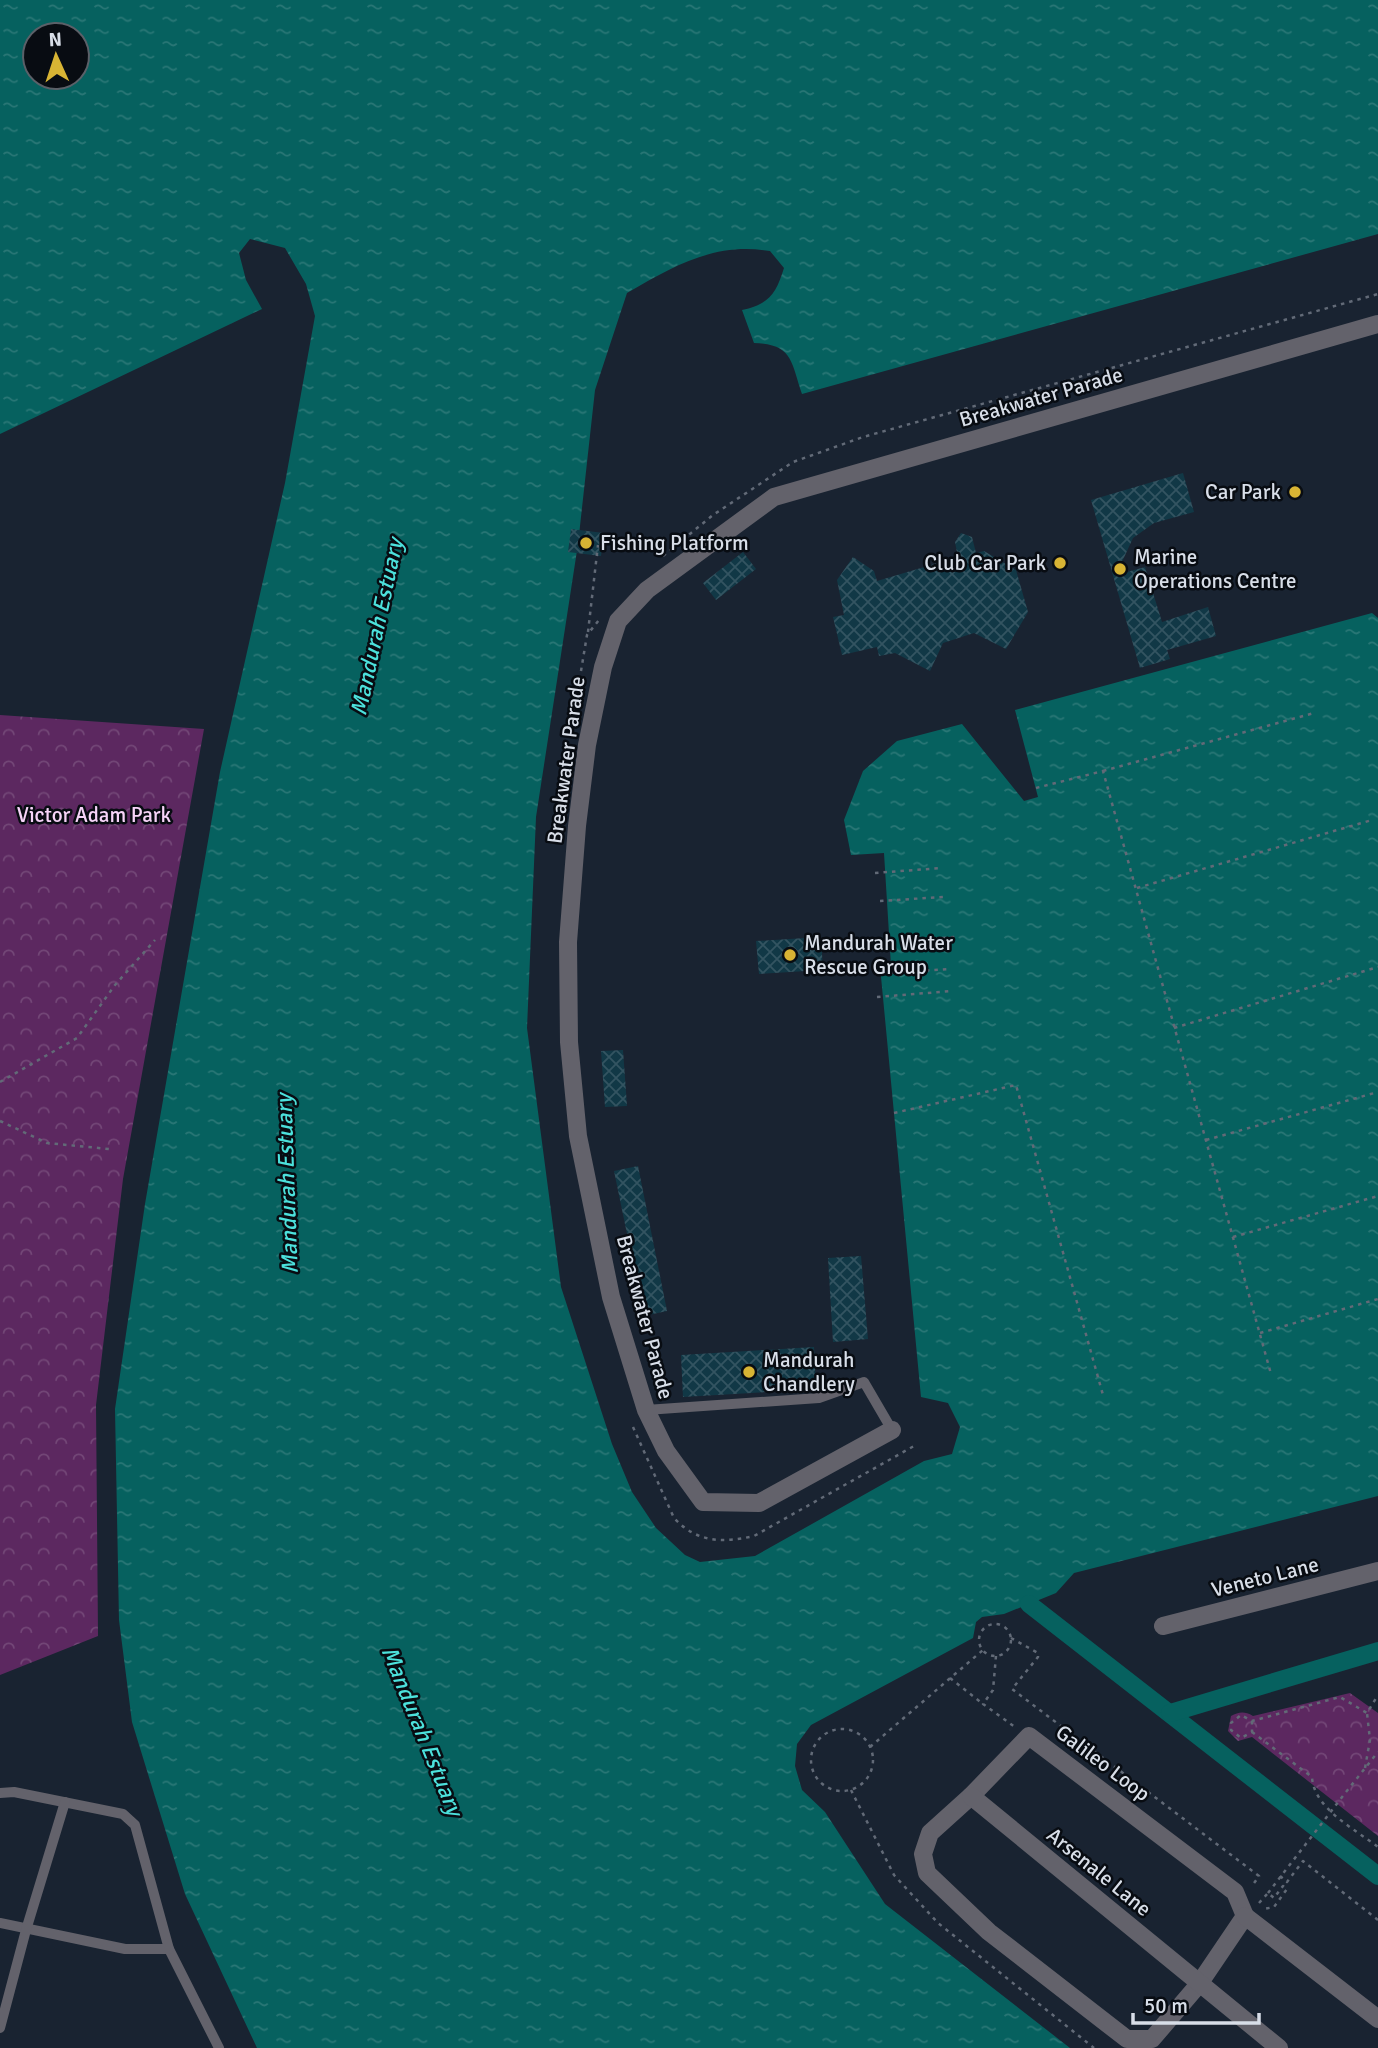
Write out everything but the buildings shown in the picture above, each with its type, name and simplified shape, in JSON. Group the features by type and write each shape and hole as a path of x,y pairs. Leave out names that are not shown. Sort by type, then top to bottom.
{"street":[{"name":"Breakwater Parade","path":"892,1430 759,1503 704,1502 638,1415 578,1136 569,1042 568,942 577,826 587,745 603,667 618,621 647,590 774,497 1378,324"},
{"name":"Veneto Lane","path":"1163,1626 1378,1572"},
{"name":"Galileo Loop","path":"1029,1737 1235,1892 1254,1911 1153,2039 1127,2039 989,1932 928,1873 923,1854 930,1833 1029,1737"},
{"name":"Arsenale Lane","path":"971,1796 1279,2048"},
{"path":"1254,1911 1378,2019"}],"lane":[{"path":"638,1415 819,1398 864,1382 892,1430"},
{"path":"0,1793 14,1792 123,1814 135,1825 169,1949 219,2048"},
{"path":"0,2028 26,1930 65,1802"},
{"path":"0,1923 125,1950 169,1949"}],"path":[{"path":"656,562 713,515 793,462 863,437 1378,294"},
{"path":"574,715 598,545"},
{"path":"587,635 602,616"},
{"path":"1036,788 1314,713"},
{"path":"557,847 565,767"},
{"path":"1103,771 1271,1374"},
{"path":"1136,888 1373,820"},
{"path":"874,873 941,868"},
{"path":"880,901 943,897"},
{"path":"883,943 955,937"},
{"path":"0,1082 77,1038 115,985 155,940"},
{"path":"1174,1028 1378,967"},
{"path":"875,974 949,969"},
{"path":"877,997 952,991"},
{"path":"894,1113 1016,1085 1103,1395"},
{"path":"1206,1140 1378,1092"},
{"path":"0,1121 47,1143 109,1149"},
{"path":"1233,1237 1378,1196"},
{"path":"1259,1333 1378,1299"},
{"path":"638,1415 674,1518 684,1528 710,1541 729,1542 754,1536 914,1446"},
{"path":"983,1650 980,1634 985,1627 1001,1625 1008,1630 1010,1646 996,1656 993,1690 983,1704"},
{"path":"1011,1638 1038,1653 1038,1657 1012,1689 1259,1876 1253,1884"},
{"path":"983,1650 996,1656"},
{"path":"870,1747 983,1650"},
{"path":"950,1678 1029,1737"},
{"path":"1365,1768 1370,1740 1367,1713 1378,1695"},
{"path":"1252,1732 1241,1738 1235,1735 1231,1723 1241,1715 1252,1721 1340,1697 1367,1713"},
{"path":"1373,1702 1378,1706"},
{"path":"1252,1721 1252,1732"},
{"path":"844,1729 863,1738 870,1747 872,1768 861,1785 852,1790 830,1789 814,1775 811,1754 823,1735 844,1729"},
{"path":"1252,1732 1312,1777 1313,1790 1322,1803 1378,1847"},
{"path":"1254,1911 1378,1752"},
{"path":"1280,1876 1287,1882 1303,1861 1378,1920"},
{"path":"1254,1911 1274,1907 1287,1889 1283,1886 1273,1898 1268,1893"}],"green space":[{"name":"Victor Adam Park","path":"0,715 204,729 123,1179 96,1405 98,1636 0,1675"},
{"path":"1350,1693 1378,1713 1378,1836 1252,1737 1238,1741 1228,1731 1231,1716 1237,1714 1253,1716"}],"water":[{"name":"Mandurah Estuary","path":"0,0 1378,0 1378,234 802,394 788,357 776,347 754,343 742,310 759,305 770,296 778,285 784,268 770,251 750,249 713,253 678,265 627,293 595,390 578,544 536,817 527,1028 561,1287 612,1444 632,1492 656,1528 685,1555 700,1562 755,1556 924,1461 952,1454 960,1427 948,1403 921,1397 880,966 891,966 884,853 851,855 844,820 863,771 897,741 962,724 1024,801 1038,797 1015,710 1372,613 1378,618 1378,1496 1074,1573 1056,1593 1004,1614 982,1617 976,1622 973,1638 811,1725 797,1744 795,1766 802,1790 825,1812 885,1904 1070,2048 257,2048 185,1894 132,1722 119,1620 115,1409 145,1204 220,772 285,483 315,316 306,284 285,248 250,239 239,253 246,280 262,309 0,434"}],"waterway":[{"path":"1029,1604 1378,1876"},
{"path":"1170,1713 1378,1651"}],"place":[{"name":"Car Park","path":"1295,492"},
{"name":"Fishing Platform","path":"586,543"},
{"name":"Club Car Park","path":"1060,563"},
{"name":"Marine Operations Centre","path":"1120,569"},
{"name":"Mandurah Water Rescue Group","path":"790,955"},
{"name":"Mandurah Chandlery","path":"749,1372"}]}
